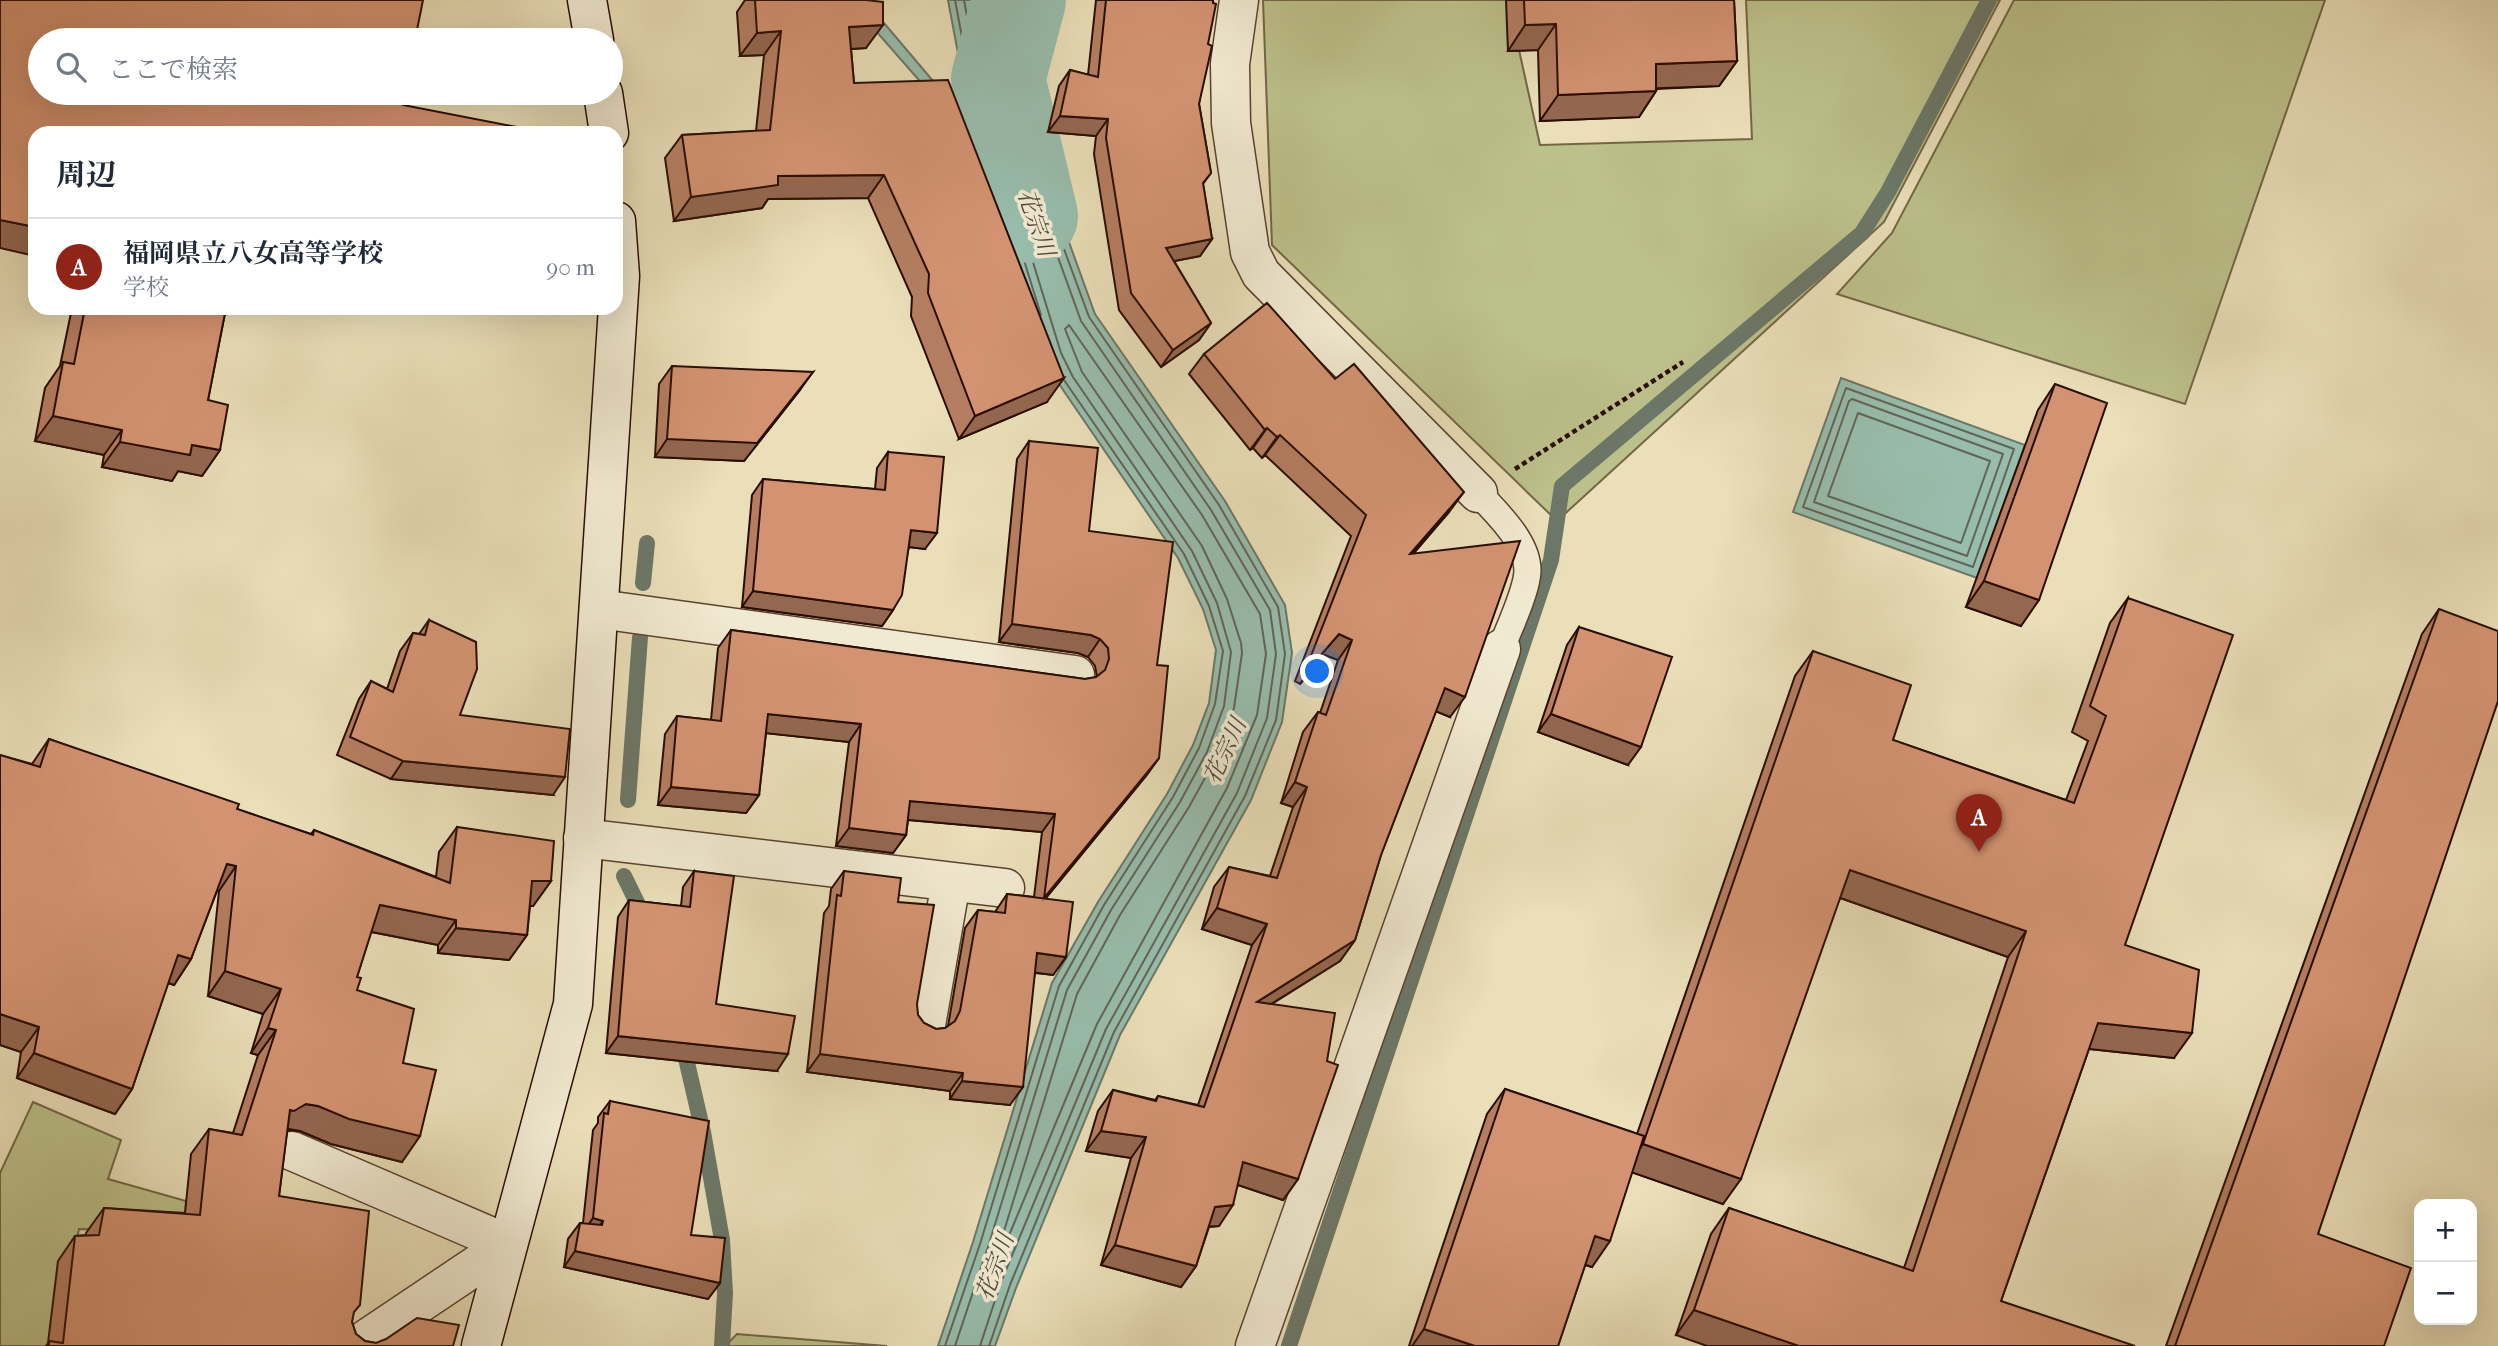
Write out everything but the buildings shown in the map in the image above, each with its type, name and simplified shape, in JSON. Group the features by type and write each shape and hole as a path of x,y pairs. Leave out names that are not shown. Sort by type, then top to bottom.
{"street":[{"path":"587,0 592,28"},
{"path":"1239,0 1230,64 1231,123 1250,252 1261,274 1478,493"},
{"path":"605,105 608,126"},
{"path":"481,1346 573,1003 617,315"},
{"path":"598,609 1075,676"},
{"path":"1255,1346 1502,649"},
{"path":"583,838 1005,888"},
{"path":"926,1025 951,882"},
{"path":"292,1151 508,1244"},
{"path":"356,1346 508,1244"}],"lane":[{"path":"1478,493 1497,513 1525,551 1528,575 1502,649"}],"path":[{"path":"1478,493 1683,362"}],"green space":[{"path":"1263,0 1508,0 1540,145 1752,139 1746,0 2000,0 1884,222 1557,521 1272,245"},
{"path":"2014,0 2325,0 2185,404 1837,294 1892,233"},
{"path":"33,1102 121,1140 108,1179 186,1201 184,1232 79,1229 54,1346 0,1346 0,1173"},
{"path":"737,1334 887,1346 725,1346"}],"water":[{"path":"862,0 874,0 878,16 939,88 932,95 868,22"},
{"path":"948,0 1043,0 1029,56 960,64"},
{"path":"1029,85 1057,209 1095,314 1225,501 1285,605 1292,653 1282,722 1251,800 1120,1035 1016,1288 995,1346 938,1346 973,1242 1052,983 1098,902 1167,794 1193,745 1209,703 1216,650 1203,609 1178,558 1059,384 1047,358 966,97"},
{"path":"1841,378 2025,445 1977,578 1793,512"}],"waterway":[{"name":"花宗川","path":"1019,0 998,79 1031,216"},
{"path":"1289,1346 1551,560 1562,486 1862,233 1888,192 1989,0"},
{"path":"643,583 647,543"},
{"path":"628,800 640,637"},
{"path":"624,876 645,919"},
{"path":"682,1041 703,1132 722,1240 725,1293 722,1346"}],"place":[{"name":"福岡県立八女高等学校","path":"1979,852"}]}
